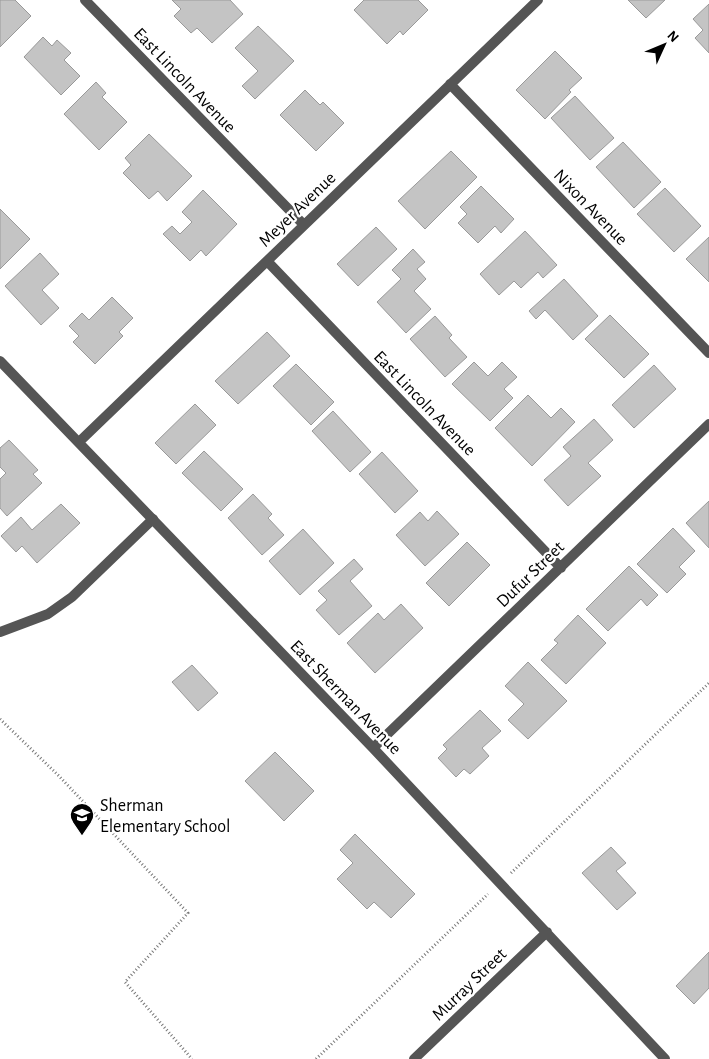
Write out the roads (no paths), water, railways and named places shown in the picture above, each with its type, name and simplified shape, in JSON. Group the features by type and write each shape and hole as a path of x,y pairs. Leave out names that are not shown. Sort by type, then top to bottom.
{"street":[{"name":"East Lincoln Avenue","path":"85,0 304,225"},
{"name":"Meyer Avenue","path":"79,442 538,0"},
{"name":"Nixon Avenue","path":"450,84 709,353"},
{"name":"East Lincoln Avenue","path":"267,261 561,568"},
{"name":"East Sherman Avenue","path":"0,361 373,748 665,1059"},
{"name":"Dufur Street","path":"373,748 709,424"},
{"path":"0,632 48,614 72,597 153,519"},
{"name":"Murray Street","path":"414,1059 547,932"}],"place":[{"name":"Sherman Elementary School","path":"82,836"}]}
